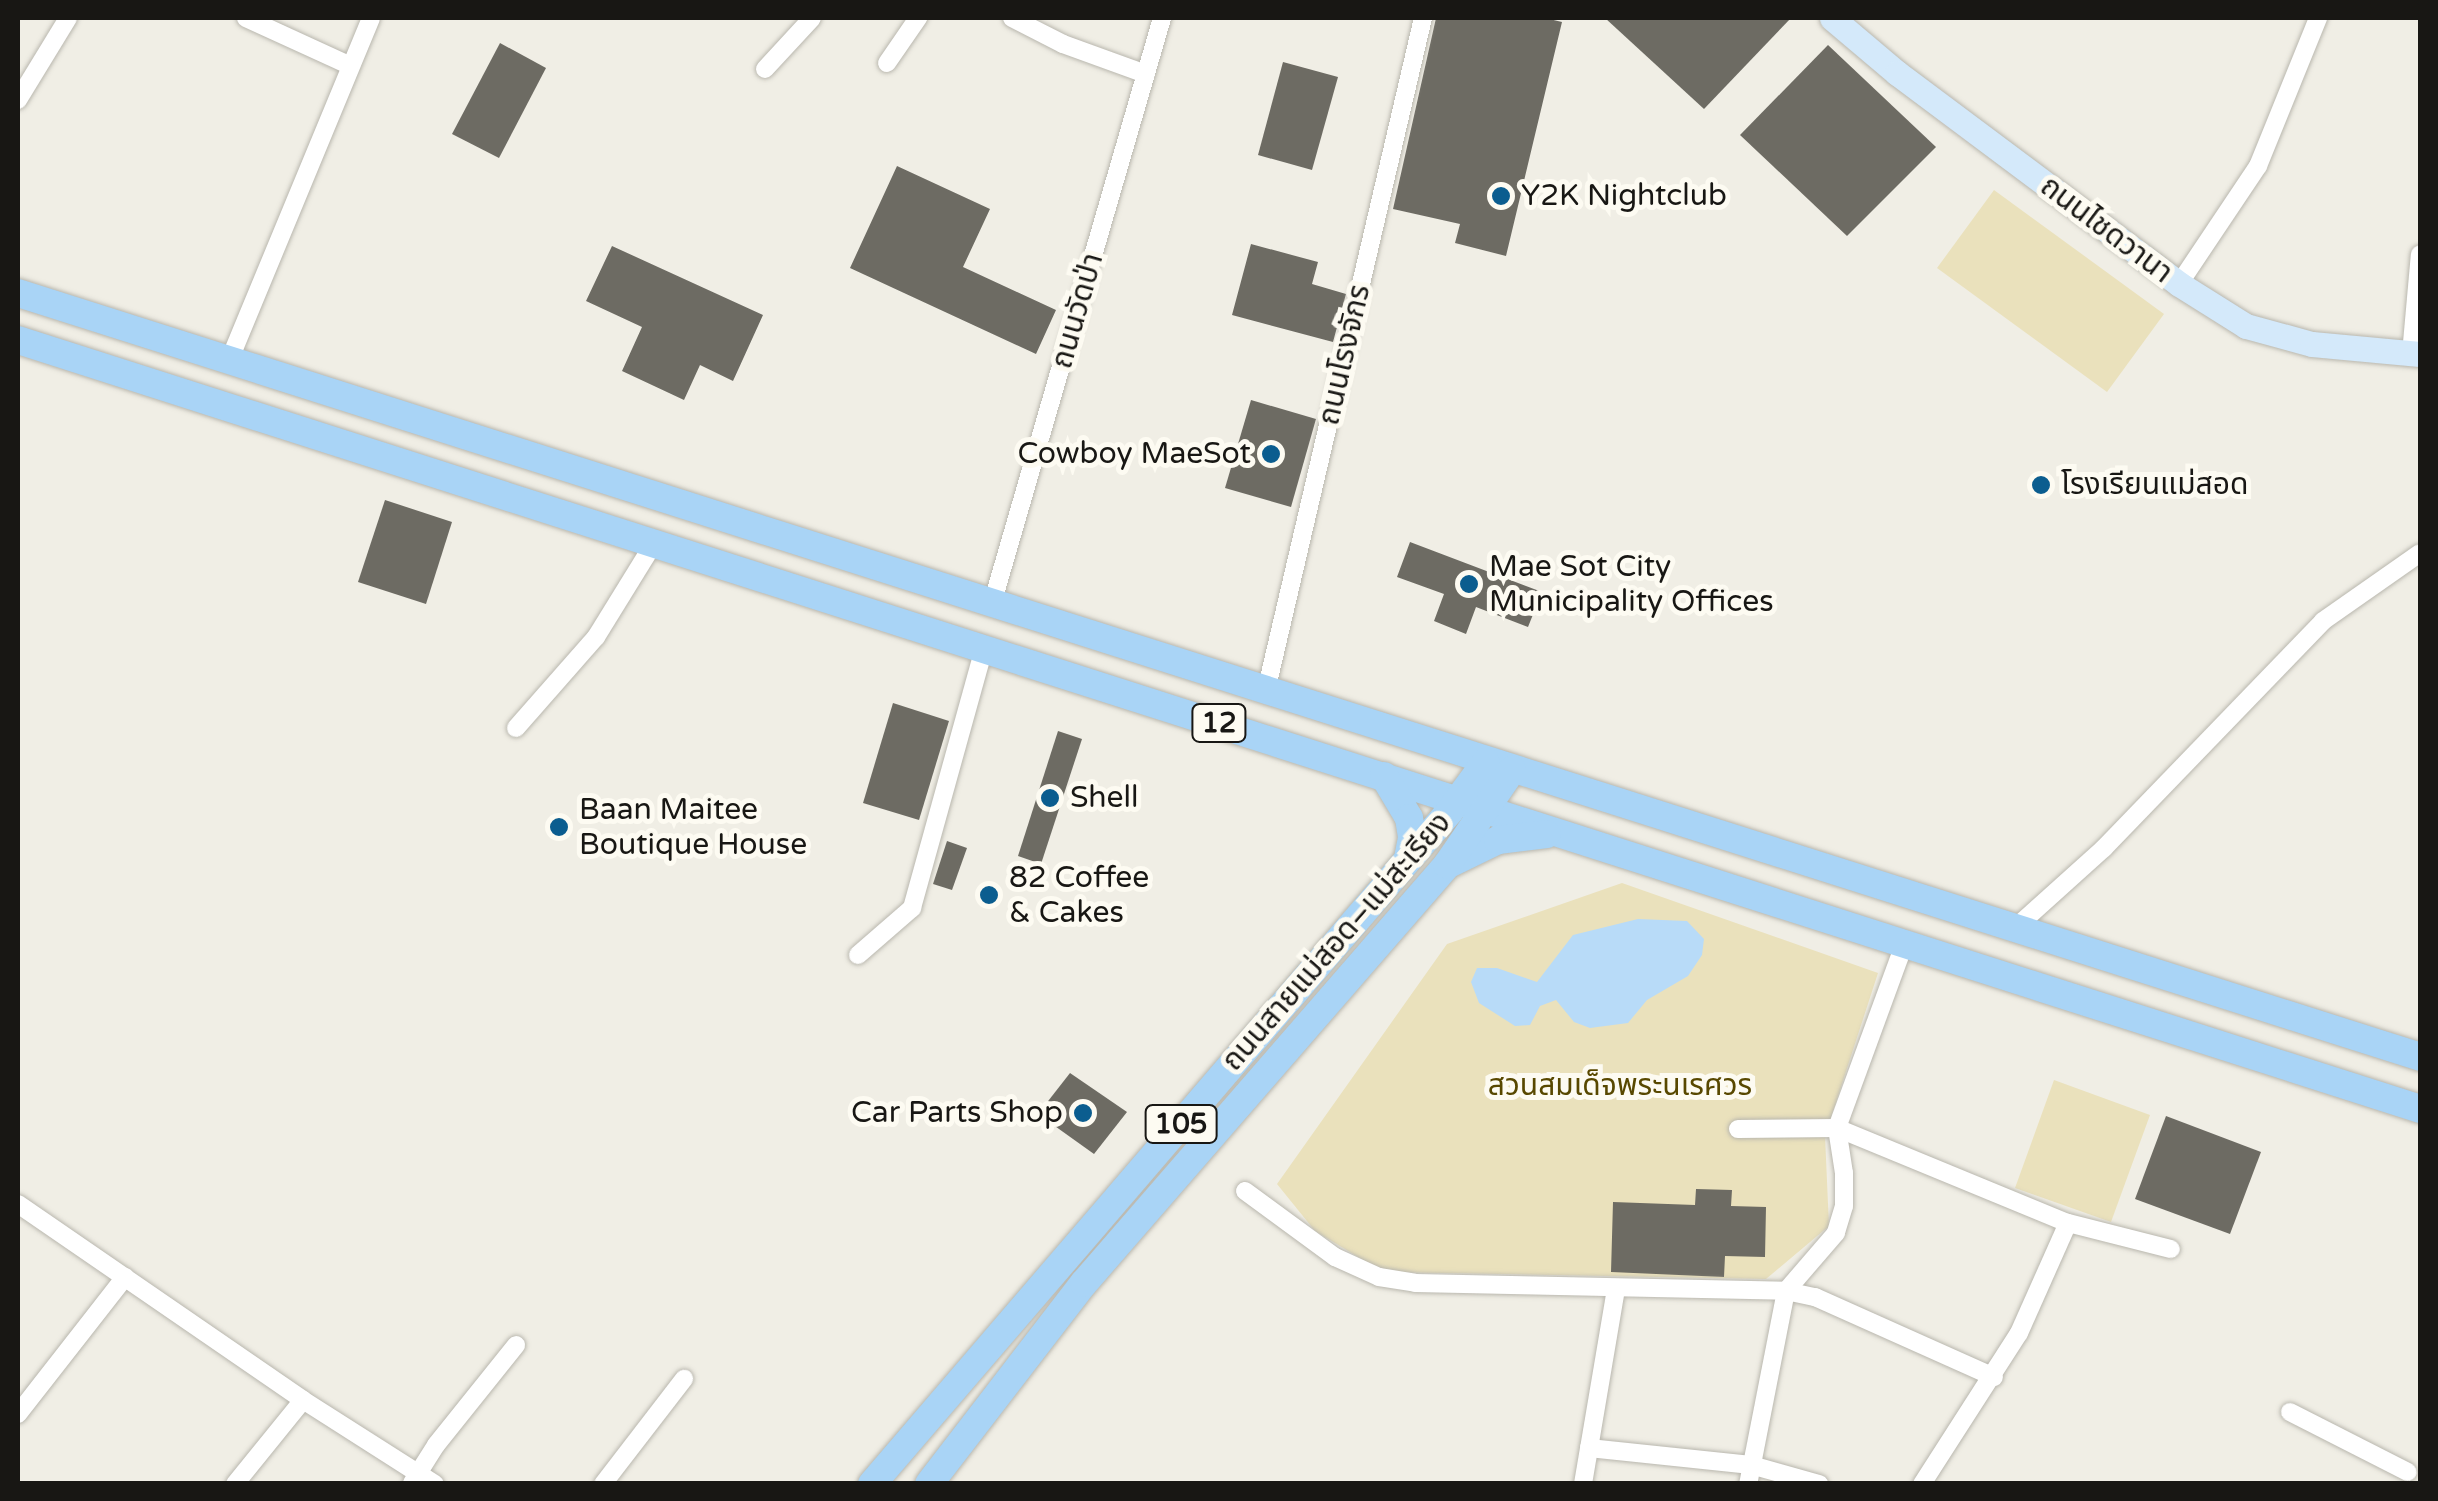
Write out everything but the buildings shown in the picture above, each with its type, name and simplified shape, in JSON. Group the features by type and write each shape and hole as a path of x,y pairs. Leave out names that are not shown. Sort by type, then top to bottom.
{"main road":[{"name":"12","path":"18,293 2420,1058"},
{"name":"12","path":"18,340 2420,1109"},
{"path":"600,525 612,483"},
{"name":"ถนนสายแม่สอด–แม่สะเรียง","path":"929,1484 1084,1283 1446,865 1473,804 1499,766"},
{"path":"1384,776 1409,818 1408,860"},
{"name":"ถนนสายแม่สอด–แม่สะเรียง","path":"872,1484 1408,860 1473,804"},
{"path":"1446,865 1520,834 1568,834"},
{"path":"2326,1080 2341,1034"},
{"path":"1061,1263 1084,1283"}],"street":[{"path":"246,18 351,66"},
{"path":"229,361 371,18"},
{"path":"765,69 812,18"},
{"path":"887,63 918,18"},
{"path":"1012,18 1062,44 1146,74"},
{"name":"ถนนวัดป่า","path":"992,604 1162,18"},
{"name":"ถนนโรงจักร","path":"1266,692 1423,18"},
{"name":"ถนนไชดวานา","path":"1832,18 1896,73 2179,284 2246,326 2312,344 2416,354"},
{"path":"2179,284 2258,166 2318,18"},
{"path":"18,100 59,20"},
{"path":"2416,354 2420,254"},
{"path":"516,728 596,637 654,542"},
{"path":"2013,930 2104,848 2322,621 2420,553"},
{"path":"858,955 912,908 984,648"},
{"path":"1749,1474 1786,1291 1836,1233 1844,1189 1837,1128 1905,942"},
{"path":"1738,1129 1837,1128 2068,1224 2171,1249"},
{"path":"1245,1192 1335,1257 1379,1277 1416,1284 1786,1291 1815,1296 1994,1377"},
{"path":"18,1204 415,1478 435,1484"},
{"path":"1922,1484 1994,1377 2068,1224"},
{"path":"18,1414 125,1277"},
{"path":"1583,1484 1616,1290"},
{"path":"415,1478 516,1345"},
{"path":"603,1484 684,1379"},
{"path":"235,1484 303,1400"},
{"path":"2290,1412 2411,1477"},
{"path":"1588,1448 1819,1484"}],"green space":[{"path":"1994,190 2164,314 2107,392 1937,268"},
{"name":"สวนสมเด็จพระนเรศวร","path":"1622,883 1878,973 1825,1136 1829,1226 1766,1279 1383,1272 1315,1231 1277,1184 1447,944"},
{"path":"2054,1080 2150,1115 2111,1222 2015,1188"}],"water":[{"path":"1638,919 1687,921 1704,939 1702,955 1688,976 1647,1000 1628,1023 1590,1028 1574,1022 1556,1000 1540,1006 1530,1025 1515,1026 1479,1003 1471,982 1477,968 1497,968 1537,982 1573,935"}],"place":[{"name":"Y2K Nightclub","path":"1501,196"},
{"name":"Cowboy MaeSot","path":"1271,454"},
{"name":"โรงเรียนแม่สอด","path":"2041,485"},
{"name":"Mae Sot City Municipality Offices","path":"1469,584"},
{"name":"Shell","path":"1050,798"},
{"name":"Baan Maitee Boutique House","path":"559,827"},
{"name":"82 Coffee & Cakes","path":"989,895"},
{"name":"Car Parts Shop","path":"1083,1113"}]}
